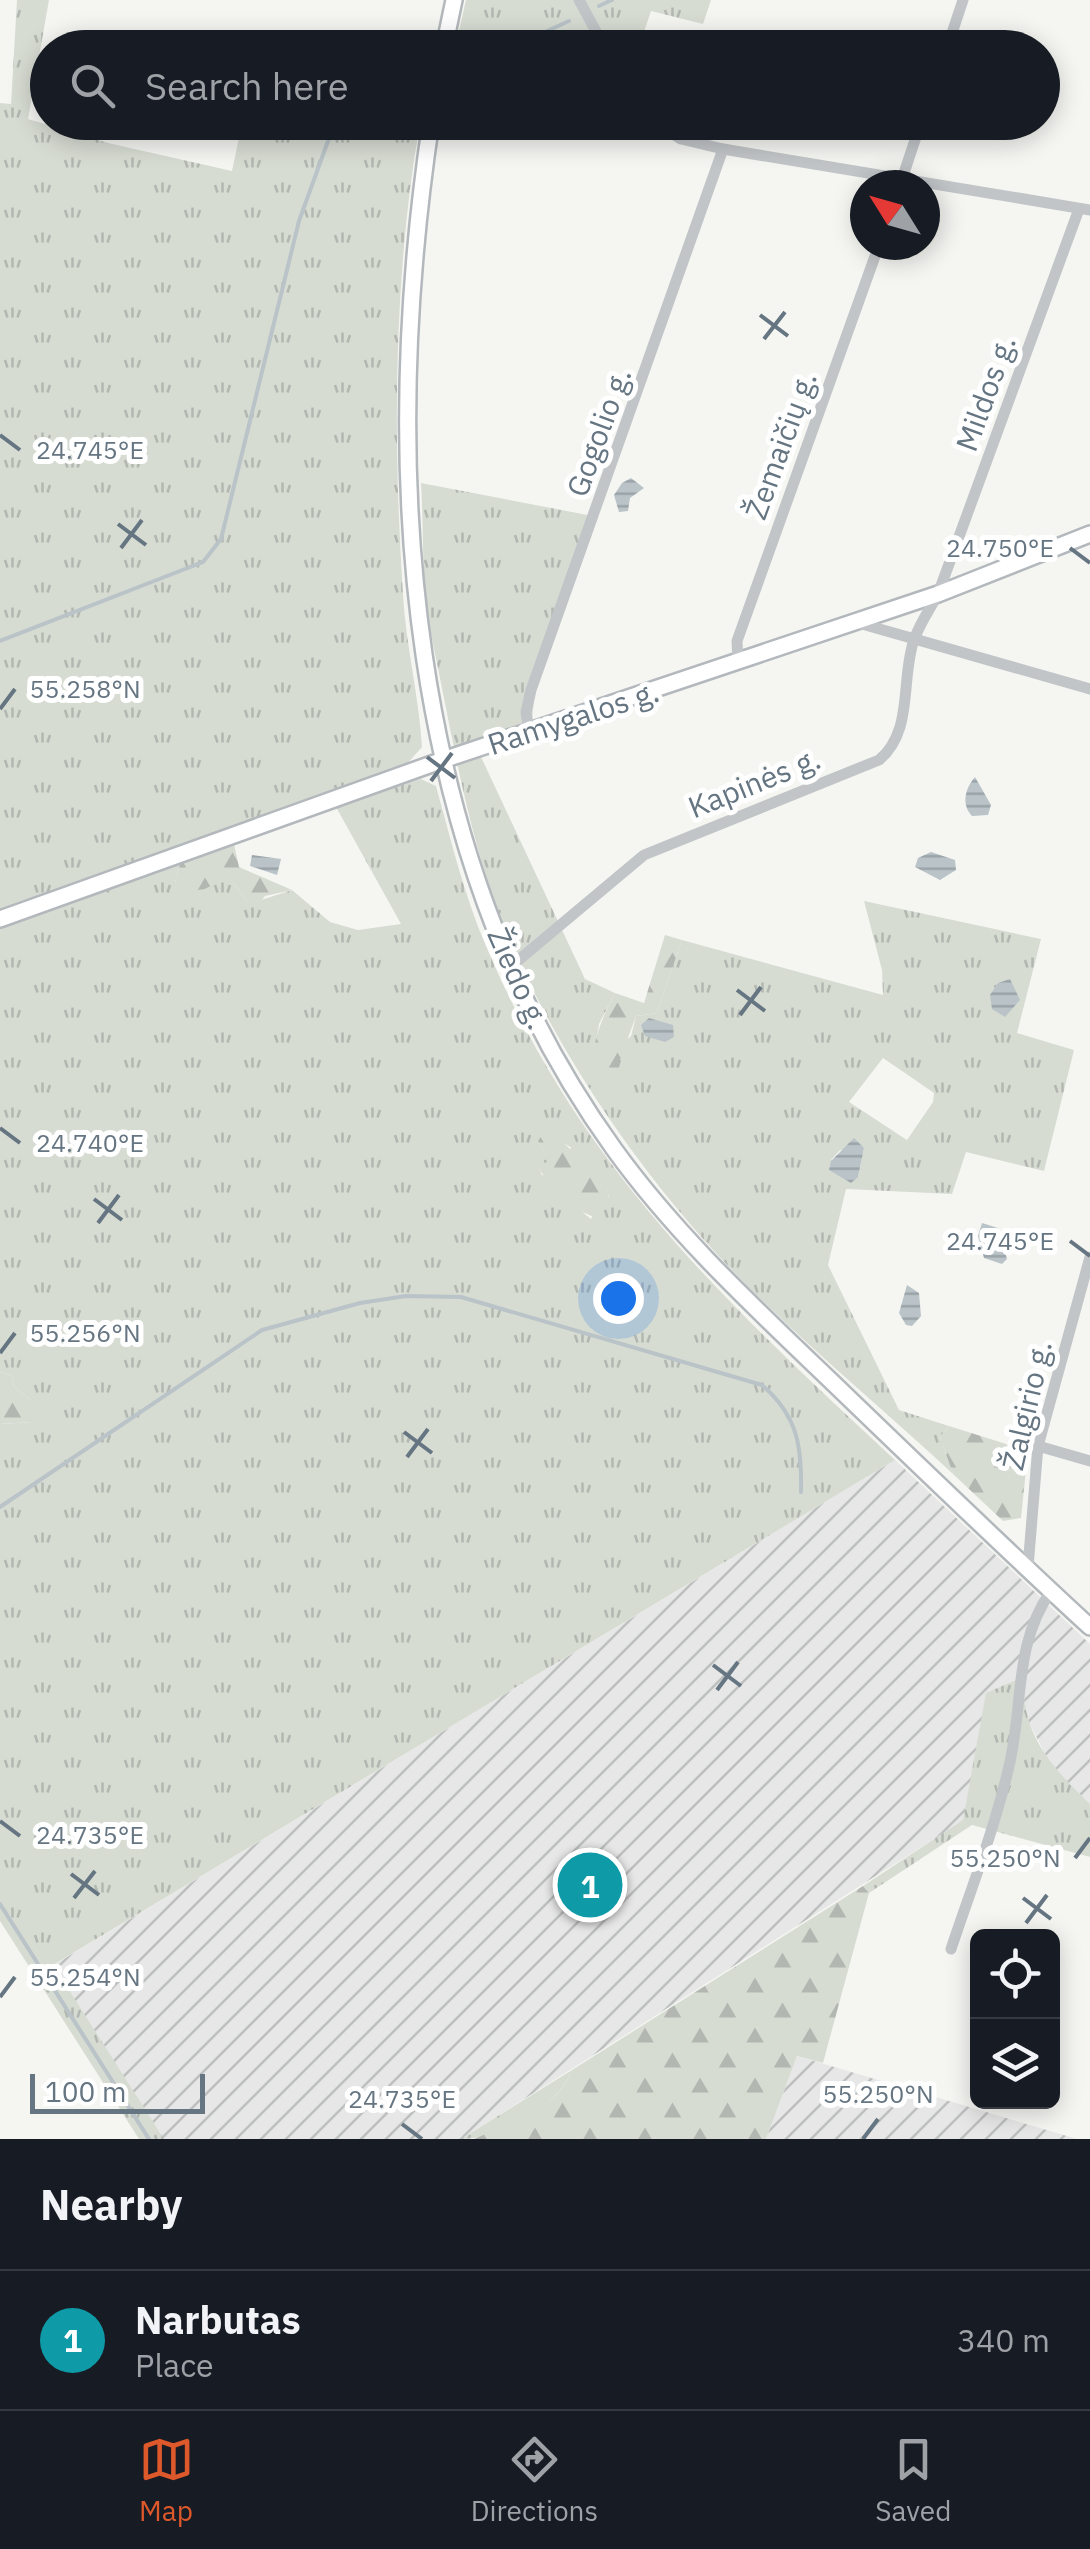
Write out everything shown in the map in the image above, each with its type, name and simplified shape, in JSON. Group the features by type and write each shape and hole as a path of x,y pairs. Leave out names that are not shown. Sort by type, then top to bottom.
{"street":[{"path":"448,30 454,0"},
{"path":"580,0 596,30"},
{"path":"953,30 963,0"},
{"name":"Žiedo g.","path":"428,140 420,198 411,330 411,480 425,676 444,760 508,968 558,1062 614,1149 673,1222 753,1306 1090,1628"},
{"path":"685,140 850,173"},
{"path":"905,170 916,140"},
{"name":"Gogolio g.","path":"529,732 526,712 531,690 723,149"},
{"path":"940,189 1085,210"},
{"name":"Mildos g.","path":"938,594 1085,210"},
{"name":"Žemaičių g.","path":"738,662 736,642 873,260"},
{"name":"Ramygalos g.","path":"0,919 444,760 938,594 1090,534"},
{"name":"Kapinės g.","path":"508,968 644,855 879,760 894,748 914,641 938,594"},
{"path":"855,622 1090,689"},
{"name":"Žalgirio g.","path":"1028,1567 1038,1446 1090,1257"},
{"path":"1038,1446 1090,1461"},
{"path":"951,1949 1009,1768 1019,1716 1019,1674 1031,1623 1051,1591"}],"shaded area":[{"path":"631,478 644,488 630,498 628,511 619,512 614,495"},
{"path":"975,777 991,805 988,815 972,816 966,807 967,791"},
{"path":"931,852 955,860 956,870 940,880 915,867 918,858"},
{"path":"252,855 281,859 277,875 250,866"},
{"path":"1010,979 1020,1000 1005,1017 992,1009 990,995 998,983"},
{"path":"649,1018 673,1025 674,1037 665,1042 645,1036 641,1025"},
{"path":"854,1138 864,1148 858,1177 851,1183 829,1170 831,1161"},
{"path":"982,1223 998,1228 1007,1259 1002,1264 984,1258 978,1236"},
{"path":"907,1285 919,1293 921,1316 912,1326 906,1325 899,1313"},
{"path":"895,1460 1090,1644 1090,1804 1052,1767 1023,1711 987,1693 964,1820 461,2139 164,2139 52,1966"},
{"path":"797,2056 1077,2139 766,2139"}],"green space":[{"path":"17,0 49,0 44,30 30,30 30,140 98,140 232,171 238,140 417,140 400,299 397,418 403,595 422,747 406,765 0,911 0,103 11,104"},
{"path":"466,0 711,0 703,24 651,11 645,30 459,30"},
{"path":"421,483 598,517 535,692 532,719 474,742 585,979 615,993 599,1024 592,1070 631,1036 636,1016 657,1013 682,940 883,995 882,970 864,901 1041,939 1017,1033 1074,1050 1044,1171 966,1152 952,1194 846,1189 828,1265 899,1410 949,1426 940,1437 953,1474 794,1331 704,1240 623,1138 552,1026 513,948 474,833 428,616","holes":["883,1058 934,1093 933,1102 907,1140 849,1102","864,1148 858,1177 831,1160 840,1150"]},
{"path":"421,779 436,786 464,887 486,946 565,1097 611,1164 715,1286 895,1460 53,1965 164,2139 139,2139 0,1921 0,1424 32,1422 32,1401 14,1387 12,1376 0,1372 0,928 180,864 175,882 205,889 219,880 235,885 249,904 292,890 330,922 358,930 401,924 336,807","holes":["547,1134 578,1152 600,1175 609,1197 597,1205 591,1219 557,1182 542,1175 539,1169 549,1161 538,1141"]},
{"path":"234,844 239,867 292,890 265,896 257,906 249,904 235,885 220,881 205,889 183,892 175,882 180,864"},
{"path":"665,935 682,940 657,1013 636,1016 617,1068 607,1077 592,1071 599,1030 615,993 644,1003"},
{"path":"549,1125 571,1129 565,1144 570,1149 578,1141 587,1144 585,1155 604,1176 609,1198 598,1205 598,1219 576,1209 569,1197 539,1169 548,1160 538,1141"},
{"path":"0,1372 12,1376 14,1387 32,1401 37,1417 32,1422 0,1424"},
{"path":"949,1426 1028,1451 1021,1518 1003,1521 953,1474 940,1437"},
{"path":"1023,1677 1027,1716 1041,1748 1090,1804 1090,1857 972,1825 869,1893 863,1886 963,1820 986,1693"},
{"path":"863,1886 869,1893 823,2063 797,2056 766,2139 474,2139 544,2106 572,2070"},
{"path":"572,2070 554,2097 526,2119 494,2134 461,2139"}],"waterway":[{"path":"599,6 612,0"},
{"path":"549,30 569,21"},
{"path":"0,641 203,562 221,539 299,221 329,140"},
{"path":"0,1507 262,1330 360,1303 406,1296 461,1297 762,1385 783,1408 795,1433 801,1492"},
{"path":"0,1904 149,2139"}],"place":[{"name":"Narbutas","path":"590,1885"}]}
